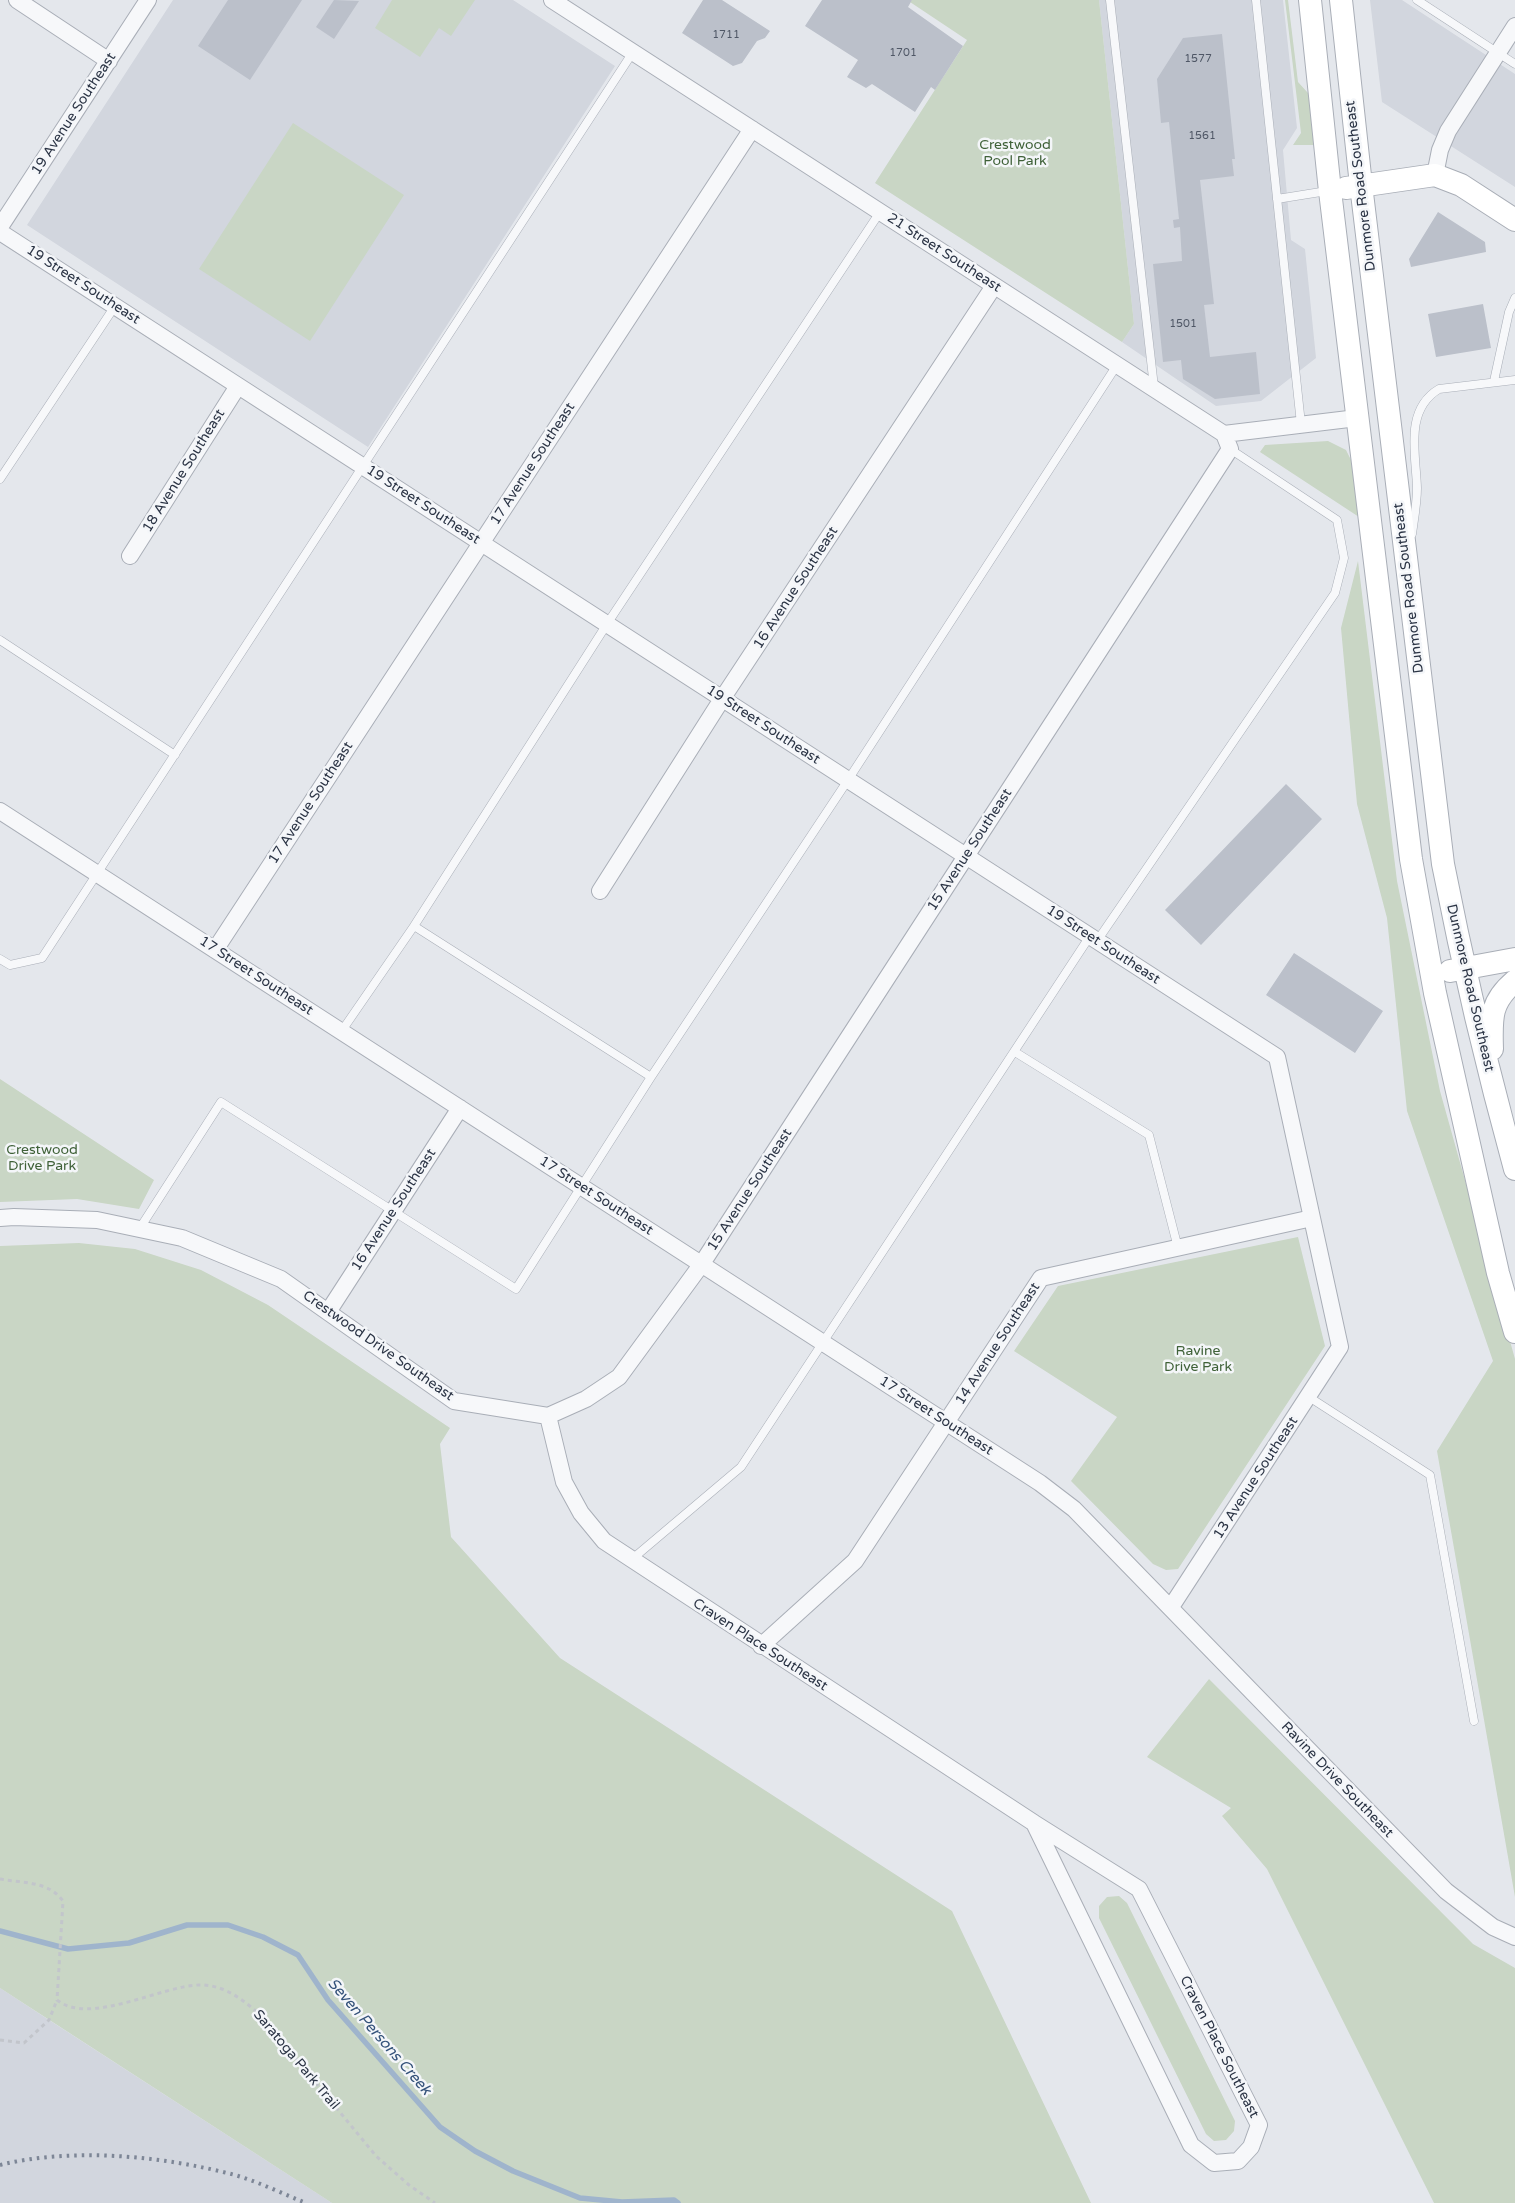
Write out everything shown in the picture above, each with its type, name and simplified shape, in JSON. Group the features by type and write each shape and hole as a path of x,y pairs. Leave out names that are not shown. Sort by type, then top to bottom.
{"main road":[{"path":"1310,0 1330,190 1411,859 1432,974 1498,1273 1515,1332"},
{"name":"Dunmore Road Southeast","path":"1341,0 1361,185 1443,864 1464,969 1493,1090 1515,1169"},
{"path":"1330,190 1435,175 1461,185 1515,220"},
{"path":"1432,974 1515,959"},
{"path":"1493,1090 1493,1010 1499,998 1515,981"}],"street":[{"path":"16,0 109,61"},
{"name":"19 Avenue Southeast","path":"0,227 148,0"},
{"name":"21 Street Southeast","path":"552,0 1154,389 1227,441"},
{"path":"1435,175 1440,150 1448,131 1515,26"},
{"name":"17 Avenue Southeast","path":"215,950 752,129"},
{"name":"19 Street Southeast","path":"0,232 1277,1057 1340,1347"},
{"name":"16 Avenue Southeast","path":"600,891 722,699 994,286"},
{"name":"18 Avenue Southeast","path":"130,556 238,386"},
{"path":"1227,441 1301,424 1357,418"},
{"name":"15 Avenue Southeast","path":"701,1264 966,856 1227,441"},
{"name":"17 Street Southeast","path":"0,811 1040,1483 1074,1509 1171,1607"},
{"name":"16 Avenue Southeast","path":"328,1312 460,1108"},
{"name":"Crestwood Drive Southeast","path":"0,1218 14,1216 97,1220 182,1238 281,1280 454,1401 548,1416"},
{"name":"14 Avenue Southeast","path":"762,1646 855,1562 1041,1278 1312,1218"},
{"path":"548,1416 586,1399 619,1377 701,1264"},
{"name":"13 Avenue Southeast","path":"1171,1607 1310,1397 1340,1347"},
{"name":"Craven Place Southeast","path":"548,1416 564,1482 581,1513 604,1542 1138,1889 1259,2125 1251,2147 1238,2161 1214,2163 1191,2145 1034,1823"},
{"name":"Ravine Drive Southeast","path":"1171,1607 1446,1891 1493,1927 1515,1937"}],"lane":[{"path":"1110,0 1154,389"},
{"path":"1256,0 1301,424"},
{"path":"1417,0 1515,64"},
{"path":"0,959 10,965 42,958 633,52"},
{"path":"1277,199 1330,190"},
{"path":"342,1032 414,926 607,624 880,212"},
{"path":"1494,382 1515,298"},
{"path":"0,479 115,306"},
{"path":"140,1228 221,1102 516,1288 651,1077 848,780 1117,365"},
{"path":"1408,577 1417,489 1414,428 1425,402 1439,389 1515,380"},
{"path":"631,1560 741,1467 1016,1052 1336,593 1344,558 1337,520 1227,441"},
{"path":"0,640 175,755"},
{"path":"414,926 651,1077"},
{"path":"1016,1052 1149,1134 1178,1248"},
{"path":"1310,1397 1430,1475 1474,1721"}],"path":[{"path":"0,1879 46,1886 57,1892 62,1901 57,2000 49,2020 24,2043 0,2040"},
{"name":"Saratoga Park Trail","path":"57,2000 73,2009 93,2008 200,1985 225,1990 245,2000 260,2015 376,2156 409,2185 435,2203"}],"shaded area":[{"path":"173,0 513,0 615,66 368,447 27,225"},
{"path":"1099,0 1283,0 1297,128 1283,150 1291,240 1305,249 1316,358 1261,401 1216,406 1122,342 1134,324"},
{"path":"1370,0 1402,0 1515,74 1515,187 1382,102"},
{"path":"0,1988 49,2020 332,2203 0,2203"}],"green space":[{"path":"392,0 475,0 451,36 439,28 420,57 375,28"},
{"name":"Crestwood Pool Park","path":"912,0 1099,0 1134,324 1122,342 875,183 967,40 910,2"},
{"path":"1285,0 1288,0 1298,82 1308,93 1316,145 1293,145 1301,133"},
{"path":"293,123 404,195 310,341 199,269"},
{"path":"1328,441 1346,450 1351,460 1359,517 1260,452 1265,445"},
{"path":"1358,561 1397,881 1440,1091 1515,1359 1515,1897 1437,1451 1493,1361 1407,1111 1387,918 1357,804 1341,628"},
{"name":"Crestwood Drive Park","path":"0,1079 154,1180 139,1209 77,1199 0,1202"},
{"name":"Ravine Drive Park","path":"1298,1237 1325,1346 1178,1569 1166,1570 1153,1564 1071,1481 1117,1417 1014,1351 1058,1286"},
{"path":"79,1243 135,1249 201,1270 268,1305 450,1428 440,1444 451,1537 560,1658 952,1911 1091,2203 332,2203 0,1988 0,1246"},
{"path":"1209,1679 1473,1944 1515,1968 1515,2203 1434,2203 1267,1869 1222,1816 1231,1808 1147,1757"},
{"path":"1119,1896 1127,1903 1235,2121 1234,2131 1226,2140 1214,2141 1206,2134 1099,1918 1099,1906 1107,1897"}],"building":[{"path":"228,0 302,0 250,80 198,46"},
{"path":"334,0 359,1 334,39 316,27"},
{"path":"703,0 722,0 770,31 765,38 757,41 742,63 733,66 682,33"},
{"path":"822,0 912,0 908,7 963,46 935,90 931,87 915,112 872,84 866,88 847,77 858,60 805,26"},
{"path":"1222,34 1235,159 1232,159 1234,176 1200,180 1214,304 1204,305 1210,357 1256,352 1260,394 1215,399 1183,379 1181,360 1163,362 1153,264 1182,261 1180,227 1174,228 1173,220 1179,219 1169,122 1161,123 1157,79 1183,38"},
{"path":"1438,212 1485,242 1486,252 1411,267 1409,259"},
{"path":"1483,304 1491,348 1436,357 1428,314"},
{"path":"1286,784 1322,819 1201,945 1165,910"},
{"path":"1294,953 1383,1011 1355,1053 1266,995"}],"waterway":[{"name":"Seven Persons Creek","path":"0,1931 68,1949 129,1943 187,1925 228,1925 263,1937 298,1955 328,2000 440,2127 475,2151 513,2171 580,2198 622,2202 674,2200 678,2203"}],"railway":[{"path":"0,2165 28,2159 57,2156 118,2156 148,2159 207,2168 235,2175 306,2203"}]}
